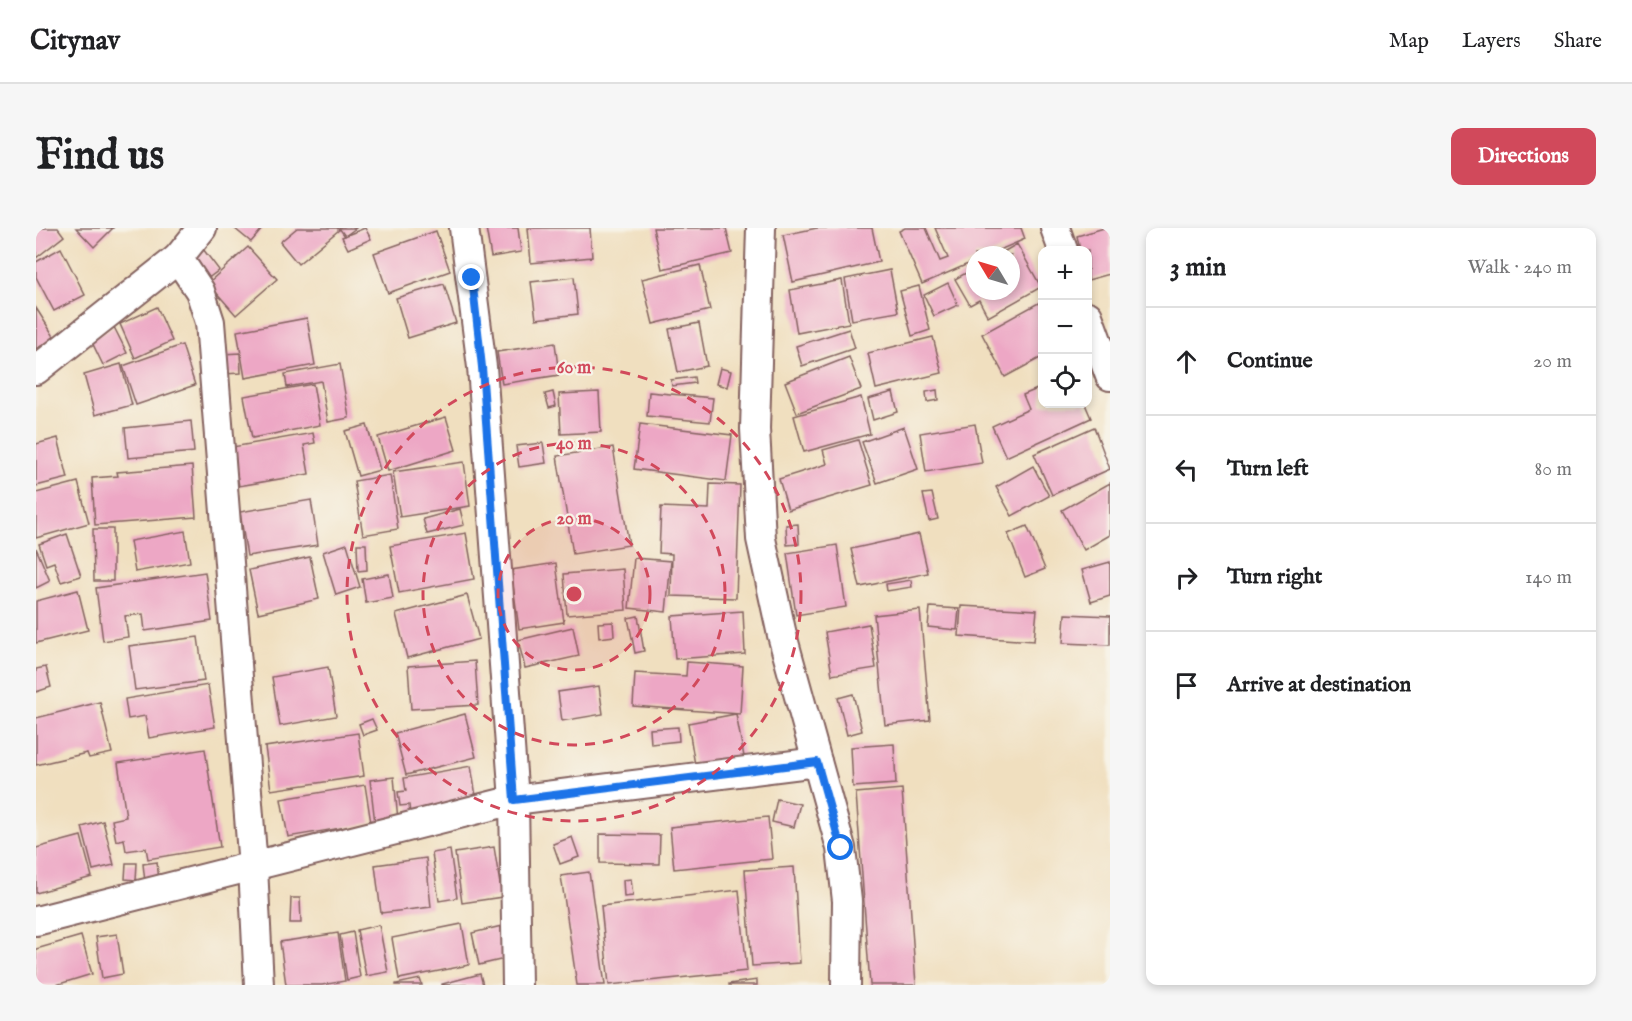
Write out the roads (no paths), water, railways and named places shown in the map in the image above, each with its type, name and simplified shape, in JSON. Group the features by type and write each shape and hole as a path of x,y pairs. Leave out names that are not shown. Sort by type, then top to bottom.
{"street":[{"path":"36,370 178,258 202,228"},
{"path":"464,228 482,367 514,800 517,985"},
{"path":"761,228 755,429 761,539 782,634 841,848 847,902 846,985"},
{"path":"1054,228 1061,246"},
{"path":"178,258 200,291 210,322 253,867 259,985"},
{"path":"1092,327 1110,376"},
{"path":"36,921 514,800 817,762"}]}
